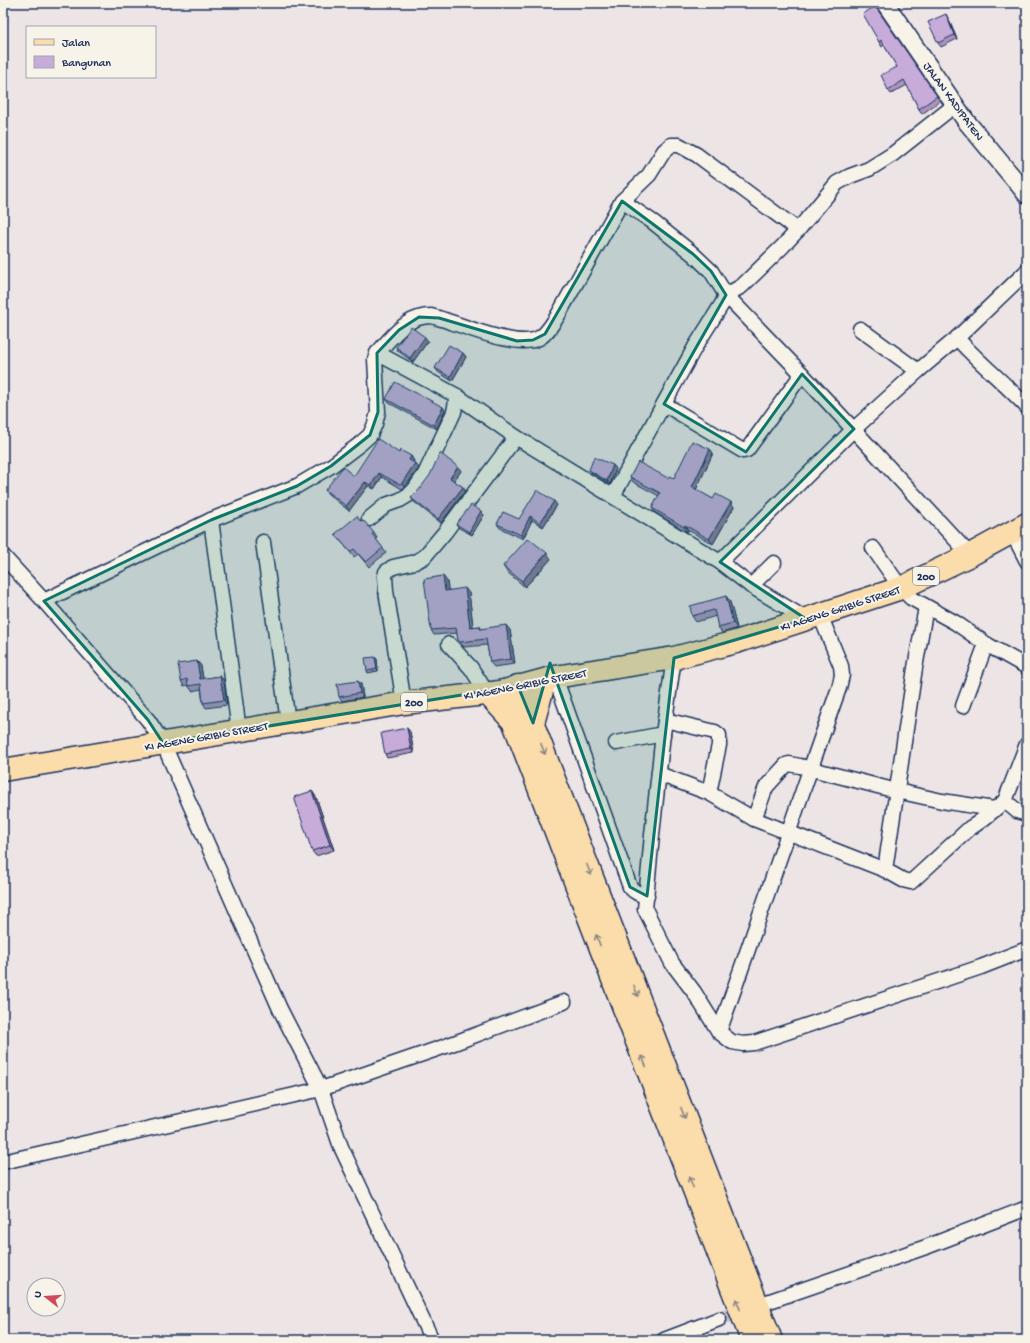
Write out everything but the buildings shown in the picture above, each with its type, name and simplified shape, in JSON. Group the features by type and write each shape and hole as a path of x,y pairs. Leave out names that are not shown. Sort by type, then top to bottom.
{"main road":[{"name":"KI AGENG GRIBIG STREET","path":"3,770 404,703 503,690 550,678 674,658 736,642 901,588 970,555 1019,528"},
{"path":"524,723 550,678"},
{"path":"503,690 524,723 771,1340"},
{"path":"524,723 752,1340"}],"street":[{"name":"JALAN KADIPATEN","path":"885,3 966,122 1025,188"},
{"path":"613,496 726,295 742,286 798,230 837,183 850,176 869,169 893,154 955,105"},
{"path":"44,600 211,520 297,486 331,466 360,444 370,434 375,424 378,412 375,359 377,353 399,330 410,322 425,316 439,318 517,341 526,341 539,338 545,334 557,317 622,201 649,175 667,148 671,145 679,145 697,155 798,230"},
{"path":"622,201 653,222 693,254 711,271 726,295 854,429 970,555"},
{"path":"720,562 854,429 957,338 1027,271"},
{"path":"860,329 918,371"},
{"path":"957,338 970,353 1012,390 1027,407"},
{"path":"377,353 457,396 516,436 720,562 751,586 813,617 841,666 842,675 839,688 719,1032"},
{"path":"664,404 744,451 747,450 802,374"},
{"path":"369,519 386,505 400,500 415,489 425,474 454,412 457,396"},
{"path":"404,703 386,591 385,573 388,570 415,562 424,557 445,532 516,436"},
{"path":"211,520 239,731"},
{"path":"1019,528 1027,561"},
{"path":"263,542 288,722"},
{"path":"873,548 901,588 911,598 956,623 986,644 1027,668"},
{"path":"3,556 44,600 148,720 163,743 280,1009 321,1089 341,1147 432,1340"},
{"path":"751,586 774,563"},
{"path":"884,870 915,668 926,607"},
{"path":"449,644 471,668 503,690"},
{"path":"963,706 986,644"},
{"path":"674,658 663,734 645,909 672,962 694,992 719,1032 732,1042 743,1044 754,1043 981,968 1027,949"},
{"path":"550,678 630,886 639,894 647,896"},
{"path":"665,720 716,732 719,735 719,745 709,793"},
{"path":"616,743 663,734"},
{"path":"659,774 709,793 754,819 911,882 970,828 977,824 999,805 1026,750"},
{"path":"754,819 766,787 786,765 789,764 942,801 999,805 1027,814"},
{"path":"3,1162 321,1089 446,1046 564,1002"},
{"path":"764,1303 926,1247 1027,1208"},
{"path":"664,1340 719,1320"}],"highlighted area":[{"path":"622,201 693,254 711,271 726,295 664,404 746,452 802,374 854,429 720,562 806,619 674,658 647,896 630,887 550,663 533,723 518,686 163,743 148,720 44,601 211,520 297,486 331,466 370,435 378,412 377,353 399,330 419,317 439,318 517,341 533,340 545,334"}],"tunnel":[{"path":"719,1319 748,1309"}]}
